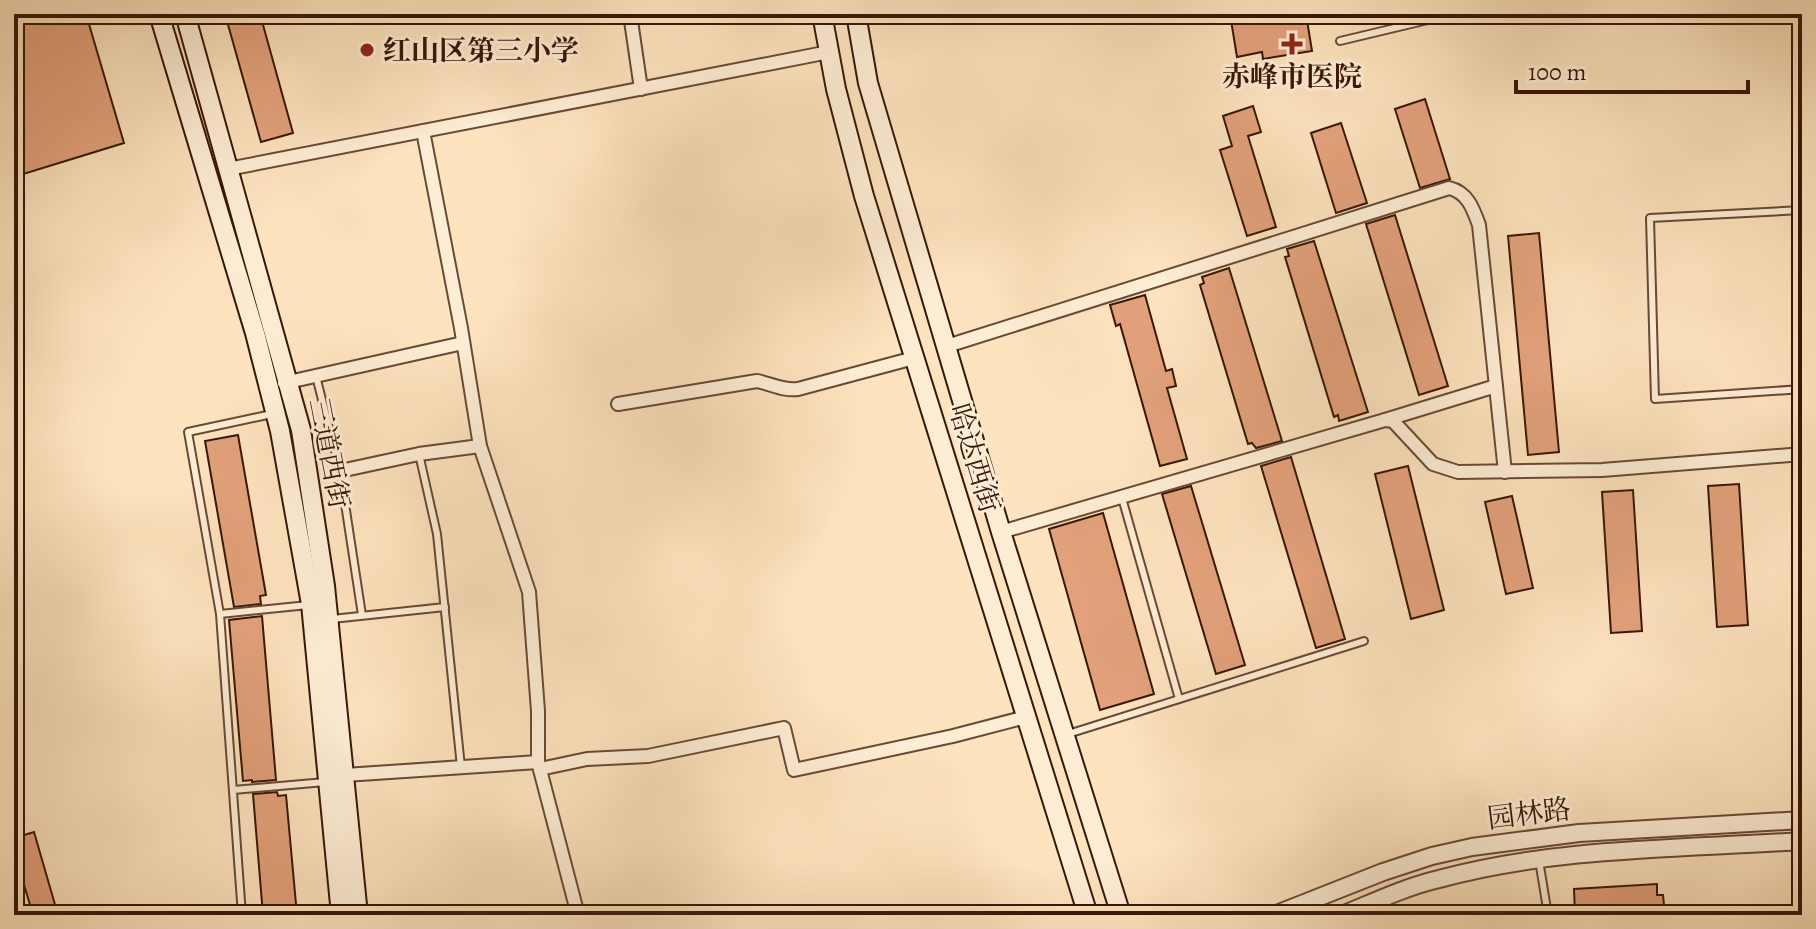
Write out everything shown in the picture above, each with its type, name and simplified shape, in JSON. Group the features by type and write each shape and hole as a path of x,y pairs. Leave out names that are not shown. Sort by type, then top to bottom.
{"main road":[{"path":"159,14 255,333 278,385 276,413 311,604 337,778 341,915"},
{"name":"三道西街","path":"185,14 228,169 278,385 301,430 329,619 337,778 358,915"},
{"name":"哈达西街","path":"822,14 836,89 864,196 1088,915"},
{"name":"哈达西街","path":"856,14 868,83 1001,532 1121,915"}],"street":[{"path":"630,14 641,89"},
{"path":"228,169 829,52"},
{"path":"423,131 480,446 529,592 539,766 578,915"},
{"path":"947,346 1449,188 1459,190 1473,207 1479,225 1505,472"},
{"path":"278,385 463,343"},
{"path":"618,404 757,381 774,384 786,391 914,358"},
{"path":"1001,532 1496,386"},
{"path":"1385,420 1393,421 1433,464 1458,472 1602,470 1802,454"},
{"path":"340,471 419,454 480,446"},
{"path":"337,778 648,756 784,728 794,770 1026,717"},
{"name":"园林路","path":"1274,915 1383,872 1472,847 1579,833 1802,820"},
{"name":"园林路","path":"1342,915 1436,879 1539,860 1802,841"},
{"path":"762,915 825,912 852,915"}],"lane":[{"path":"1340,41 1453,14"},
{"path":"1802,210 1650,218 1655,399 1802,389"},
{"path":"316,376 340,471 362,615"},
{"path":"242,915 220,614 188,432 276,413"},
{"path":"419,454 437,534 461,768"},
{"path":"1121,496 1179,699"},
{"path":"220,614 311,604"},
{"path":"329,619 445,607"},
{"path":"1064,735 1364,641"},
{"path":"233,790 337,778"},
{"path":"1539,860 1548,915"}],"building":[{"path":"14,14 86,14 124,143 20,175 14,156"},
{"path":"225,14 260,14 293,133 261,142"},
{"path":"1230,14 1306,14 1312,51 1263,59 1262,52 1237,57"},
{"path":"1425,99 1450,179 1420,188 1395,109"},
{"path":"1253,106 1261,132 1248,136 1276,227 1247,236 1220,150 1232,146 1223,116"},
{"path":"1341,123 1367,203 1336,213 1311,133"},
{"path":"1395,215 1448,386 1419,395 1366,224"},
{"path":"1539,233 1559,452 1528,455 1508,236"},
{"path":"1314,241 1368,412 1339,421 1338,415 1334,417 1285,257 1289,256 1287,249"},
{"path":"1229,268 1282,441 1256,448 1252,443 1248,444 1200,285 1204,283 1202,277"},
{"path":"1145,295 1166,371 1172,369 1176,386 1167,388 1187,459 1160,466 1120,324 1116,326 1110,305"},
{"path":"238,435 266,595 260,596 261,604 234,607 205,441"},
{"path":"1291,457 1345,639 1316,648 1261,466"},
{"path":"1408,466 1444,610 1411,619 1375,474"},
{"path":"1739,484 1748,625 1717,627 1708,486"},
{"path":"1191,486 1245,665 1216,674 1162,494"},
{"path":"1633,490 1642,631 1611,633 1602,492"},
{"path":"1512,496 1533,588 1506,594 1485,502"},
{"path":"1103,513 1154,694 1100,710 1049,529"},
{"path":"262,616 276,780 252,782 243,781 229,620"},
{"path":"277,792 278,796 286,795 297,915 263,915 253,794"},
{"path":"34,832 58,915 33,915 14,851 14,838"},
{"path":"1657,884 1657,895 1663,895 1665,915 1575,915 1574,889"}],"place":[{"name":"赤峰市医院","path":"1292,44"},
{"name":"红山区第三小学","path":"367,50"}]}
